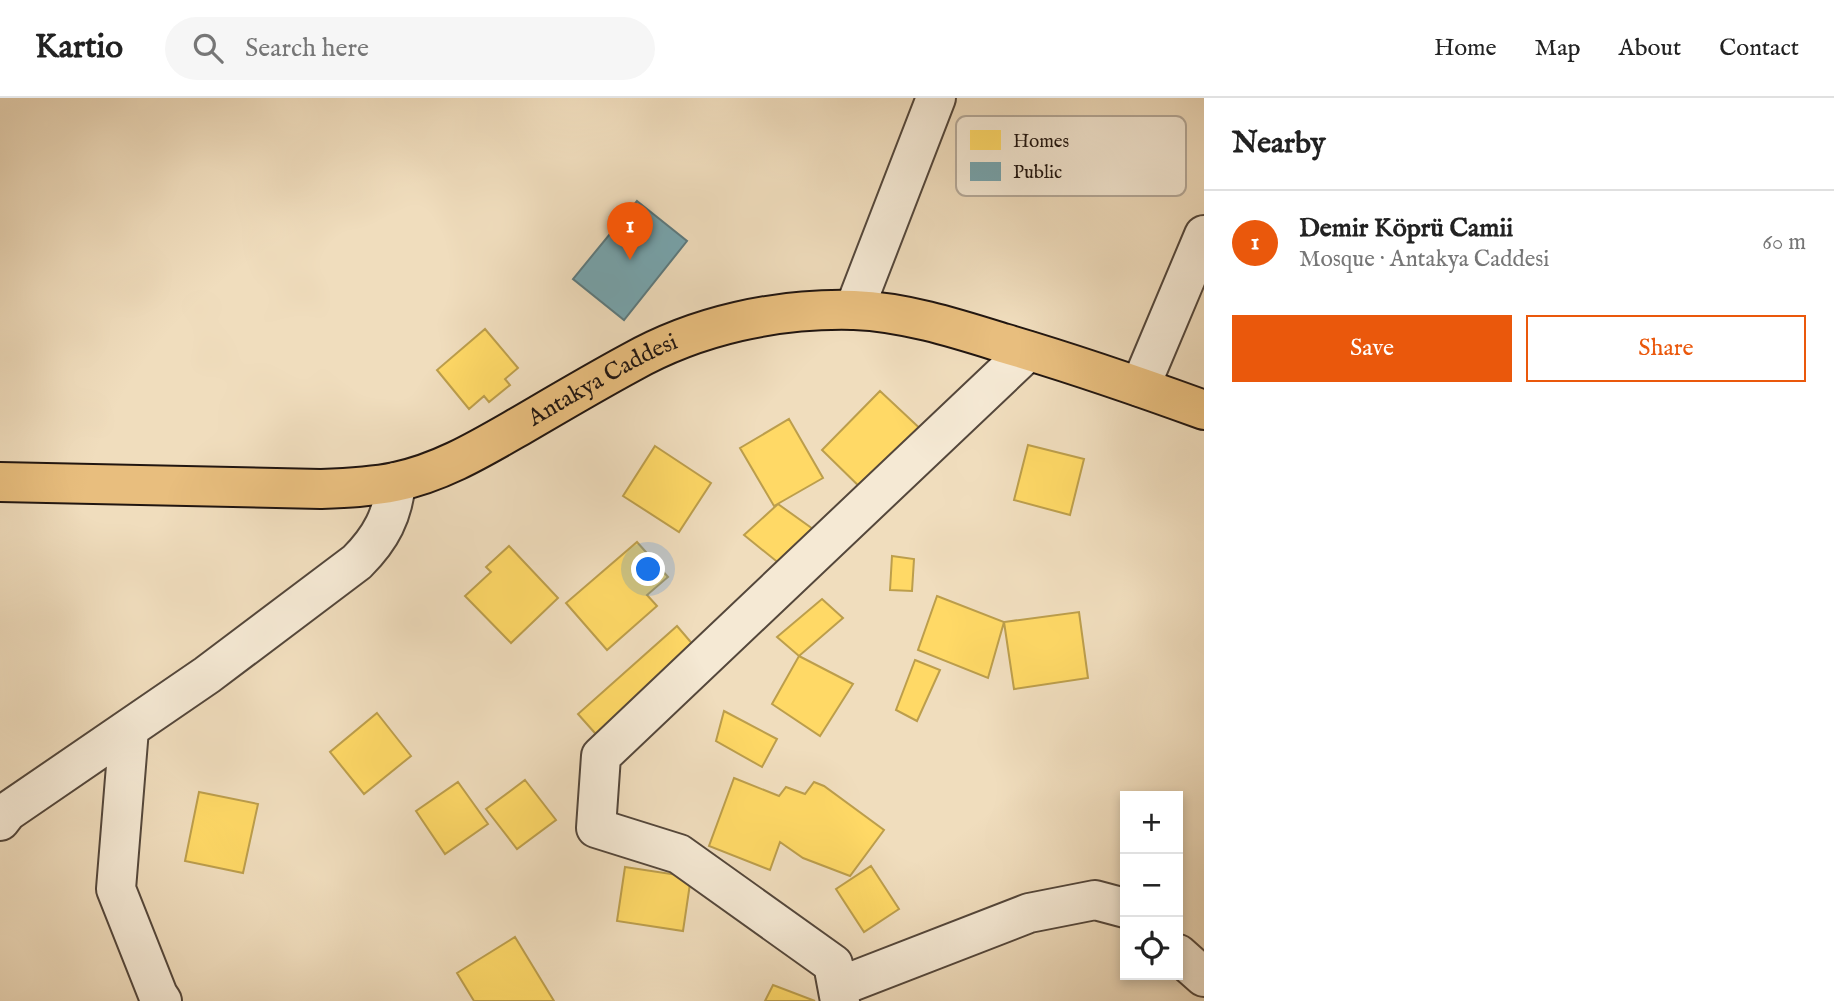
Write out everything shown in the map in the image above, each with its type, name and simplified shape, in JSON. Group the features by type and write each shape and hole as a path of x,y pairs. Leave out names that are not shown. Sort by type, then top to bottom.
{"main road":[{"name":"Antakya Caddesi","path":"0,482 321,489 358,488 396,482 469,456 633,361 684,337 733,322 786,313 854,310 908,317 1028,351 1204,410"}],"street":[{"path":"854,310 936,98"},
{"path":"1140,387 1204,235"},
{"path":"1028,351 601,756 596,828 679,854 833,964 839,994 1029,913 1095,900 1120,907"},
{"path":"0,821 7,812 207,675 357,562 376,543 388,520 394,502 396,482"},
{"path":"128,729 116,889 162,1001"},
{"path":"1183,958 1204,977"}],"building: Homes":[{"path":"485,329 518,368 505,379 510,385 489,402 484,396 469,409 437,370"},
{"path":"880,391 927,435 868,495 822,450"},
{"path":"789,419 823,478 774,506 740,448"},
{"path":"1028,445 1084,459 1070,515 1014,500"},
{"path":"655,446 711,483 679,532 623,496"},
{"path":"778,504 827,539 791,573 744,535"},
{"path":"637,542 668,577 647,595 657,606 607,650 566,603"},
{"path":"509,546 558,598 511,643 465,596 491,572 486,567"},
{"path":"892,556 914,559 912,591 890,590"},
{"path":"937,596 1004,622 988,678 918,650"},
{"path":"822,599 843,618 799,656 777,637"},
{"path":"1079,612 1088,678 1014,689 1004,622"},
{"path":"677,626 701,654 602,741 578,714"},
{"path":"799,656 853,684 820,736 772,704"},
{"path":"915,660 940,670 917,721 896,710"},
{"path":"724,711 777,739 762,767 716,741"},
{"path":"377,713 411,756 364,794 330,752"},
{"path":"734,778 779,796 786,787 805,794 814,782 824,786 884,830 850,876 803,858 780,842 770,870 709,846"},
{"path":"525,780 556,820 517,849 486,809"},
{"path":"458,782 488,824 445,854 416,811"},
{"path":"199,792 258,804 243,873 185,861"},
{"path":"871,866 899,909 864,932 836,889"},
{"path":"625,867 691,877 683,931 617,921"},
{"path":"515,937 554,1001 474,1001 457,973"},
{"path":"773,985 815,1001 765,1001"}],"building: Public":[{"path":"637,201 687,241 624,320 573,279"}],"place":[{"name":"Demir Köprü Camii","path":"630,260"}]}
